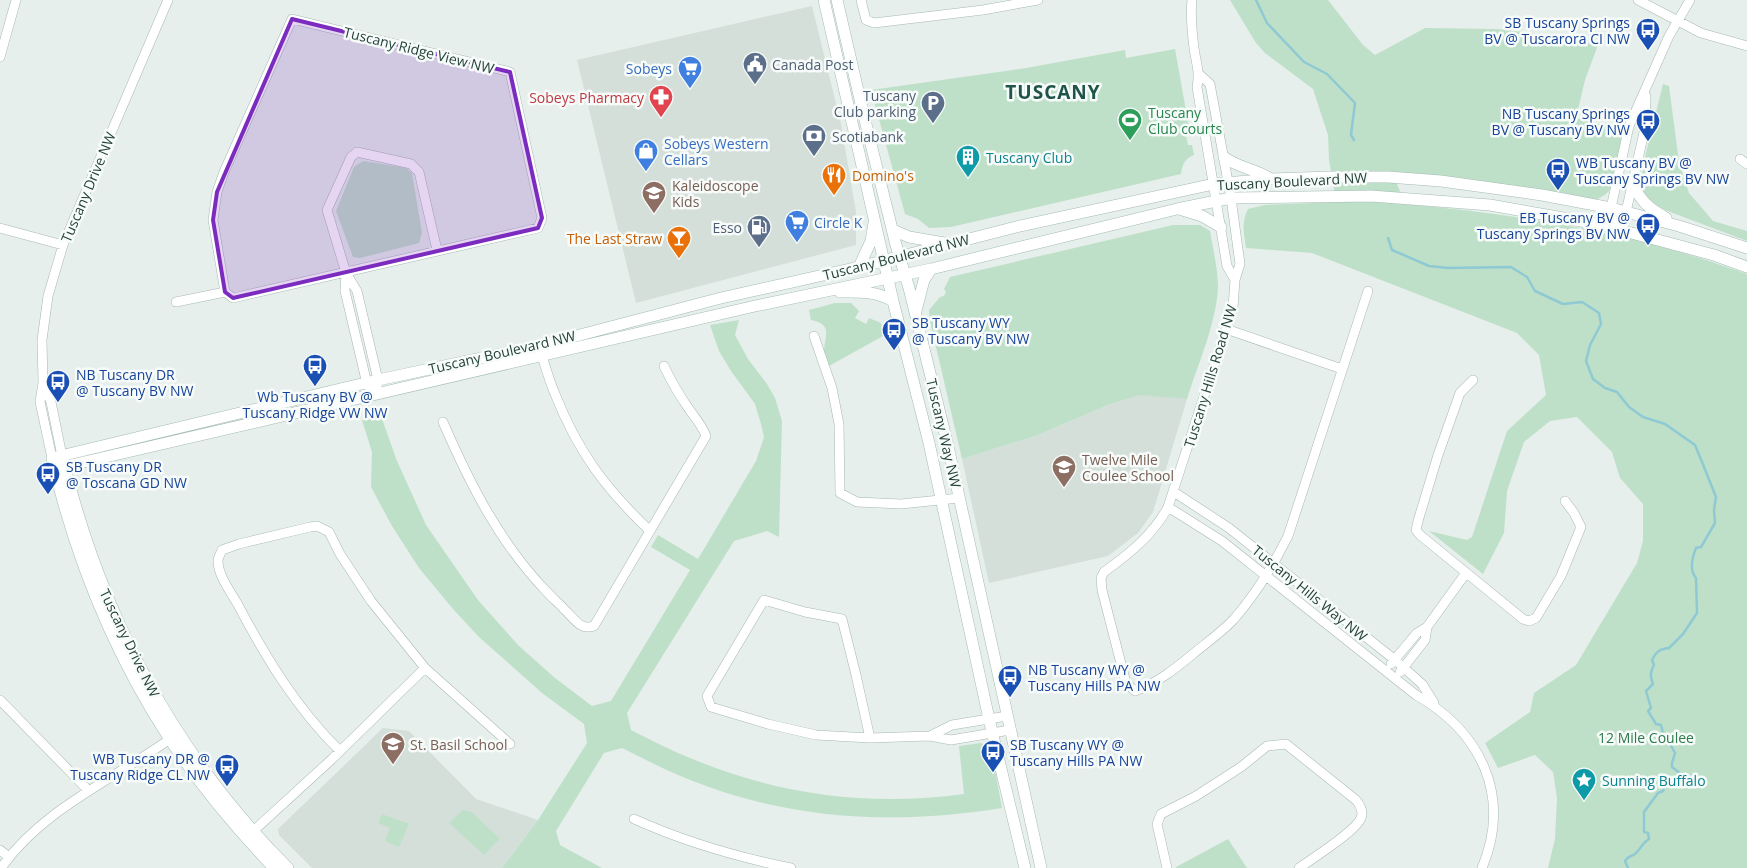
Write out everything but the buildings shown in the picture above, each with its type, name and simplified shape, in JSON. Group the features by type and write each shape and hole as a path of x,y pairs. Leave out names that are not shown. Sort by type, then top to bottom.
{"street":[{"path":"0,57 16,0"},
{"name":"Tuscany Drive NW","path":"168,0 63,245 47,302 42,340 43,382 51,402 58,462 83,532 112,610 174,736 210,794 249,834 288,868"},
{"name":"Tuscany Way NW","path":"824,0 893,301 929,443 1025,868"},
{"name":"Tuscany Way NW","path":"837,0 862,108 947,442 1041,868"},
{"path":"861,0 866,20 874,23 983,10 1038,0"},
{"path":"1192,0 1191,23 1199,74"},
{"path":"1638,0 1707,35 1747,46"},
{"path":"1614,228 1611,208 1629,126 1678,20 1690,0"},
{"name":"Tuscany Ridge View NW","path":"292,19 510,72 542,218 538,228 437,250 346,273 233,298 225,292 213,220 217,192 224,172 292,19"},
{"name":"Tuscany Hills Road NW","path":"1199,74 1210,84 1231,198 1240,264 1235,280 1233,307 1168,507 1147,536 1104,572 1101,578 1102,590 1126,683 1135,691 1145,688 1182,664 1233,621 1274,563 1288,536 1368,291"},
{"name":"Tuscany Hills Road NW","path":"1199,74 1197,87 1221,227 1228,266 1235,280"},
{"path":"1614,228 1626,212 1645,128 1646,91"},
{"path":"376,394 378,380 357,290 346,273 327,210 351,157 357,152 411,164 419,172 437,250"},
{"path":"1224,157 1237,165 1262,173 1270,179"},
{"name":"Tuscany Boulevard NW","path":"58,462 376,394 540,351 721,298 858,267 1016,227 1214,184 1270,179 1359,177 1441,181 1542,195 1611,208 1678,226 1747,248"},
{"path":"1632,184 1641,200 1648,207 1678,226"},
{"name":"Tuscany Boulevard NW","path":"58,462 378,380 540,351 888,278 1177,209 1231,198 1371,196 1490,205 1614,228 1714,255 1747,267"},
{"path":"1177,209 1202,216 1221,227"},
{"path":"858,267 871,240 875,219"},
{"path":"0,228 63,245"},
{"path":"893,230 909,237 950,244"},
{"path":"915,316 920,292 930,269"},
{"path":"346,273 345,291 367,384 376,394"},
{"name":"Tuscany Ridge View NW","path":"176,302 225,292"},
{"path":"816,292 870,292 885,296 893,301"},
{"path":"1226,329 1342,369"},
{"path":"814,336 832,388 839,424 840,493 857,502 901,504 959,498"},
{"path":"540,351 554,393 580,448 592,467 621,504 650,532"},
{"path":"443,422 464,469 494,524 523,565 548,594 581,626 589,628 594,626 706,436 703,426 695,419 664,366"},
{"path":"1473,380 1460,393 1438,454 1416,530 1523,619 1529,621 1536,618 1560,576 1581,527 1565,501"},
{"name":"Tuscany Hills Way NW","path":"1174,492 1229,528 1395,660 1422,684 1435,706"},
{"name":"Tuscany Hills Way NW","path":"1168,507 1222,541 1416,695 1435,706 1453,721 1481,759 1490,782 1494,820 1490,846 1482,868"},
{"path":"340,751 320,732 268,659 222,576 218,561 222,550 239,544 318,526 328,532 370,601 425,668 510,744"},
{"path":"1386,671 1417,633 1427,627 1466,573"},
{"path":"870,738 842,619 805,612 764,600 707,696 711,707 768,724 816,734 870,738 930,736 951,740 1010,730"},
{"path":"1395,678 1425,640 1427,627"},
{"path":"249,834 340,751 425,668"},
{"path":"0,700 88,790"},
{"path":"930,736 952,725 1007,716"},
{"path":"1,868 9,857 34,832 88,790 174,736"},
{"path":"1167,868 1157,824 1161,814 1196,796 1241,767 1267,746 1286,744 1356,800 1362,808 1362,817 1354,827 1299,868"},
{"path":"634,819 702,846 740,857 791,868"},
{"name":"Tuscany Drive NW","path":"249,834 274,868"},
{"path":"0,850 9,857"}],"highlighted area":[{"path":"292,19 510,72 542,218 538,228 233,298 225,292 213,220 217,192"}],"shaded area":[{"path":"812,6 841,124 856,212 856,245 636,303 577,60"},
{"name":"Twelve Mile Coulee School","path":"1139,394 1187,399 1153,512 1138,533 1108,556 989,583 962,459 1038,435 1110,404"},
{"name":"St. Basil School","path":"383,728 409,731 476,799 538,820 502,868 312,868 279,835 278,829"}],"green space":[{"name":"12 Mile Coulee","path":"1230,0 1328,0 1363,45 1375,55 1425,28 1496,29 1598,45 1585,80 1576,118 1625,130 1613,185 1605,194 1594,200 1494,183 1393,174 1405,204 1478,212 1587,229 1658,246 1747,274 1747,868 1548,868 1555,839 1557,798 1553,772 1535,755 1498,768 1485,743 1530,712 1534,693 1576,665 1637,563 1643,541 1643,504 1620,478 1612,452 1577,417 1550,421 1524,442 1507,491 1504,533 1483,574 1429,531 1467,540 1472,537 1507,431 1546,395 1539,355 1517,333 1312,253 1246,248 1244,224 1248,209 1265,205 1336,202 1329,160 1328,135 1313,89 1265,53 1256,43"},
{"path":"1175,49 1190,133 1186,135 1188,145 1192,145 1194,155 1184,162 1181,174 951,227 929,228 918,219 905,214 871,90 1026,68 1125,50 1126,58"},
{"path":"1663,84 1669,86 1679,162 1689,193 1713,221 1747,231 1747,241 1665,210 1650,202 1641,190 1643,165"},
{"path":"363,161 406,168 412,173 422,233 419,243 360,258 353,257 336,211 354,167"},
{"path":"1173,225 1200,225 1210,231 1218,281 1214,316 1187,399 1139,395 1110,404 1038,435 962,459 929,310 940,297 944,296 946,292 944,289 950,277"},
{"path":"835,303 851,303 859,311 855,318 866,324 869,318 881,323 883,336 829,366 824,353 825,328 818,322 811,320 809,310"},
{"path":"739,320 735,335 748,359 775,398 782,421 779,537 767,531 734,541 627,713 631,730 690,758 723,771 790,789 824,795 859,798 929,798 964,794 959,746 981,743 991,748 1002,808 928,816 854,816 818,813 781,807 709,787 676,774 622,748 604,753 556,831 560,845 602,868 502,868 538,820 587,743 584,724 542,693 479,637 419,568 392,526 371,487 372,452 362,420 381,416 397,461 426,525 478,600 519,646 555,678 592,706 611,701 690,570 651,547 658,535 698,559 756,461 764,437 755,404 719,351 710,325"},
{"path":"463,810 472,812 500,839 484,855 449,823"},
{"path":"382,814 409,824 399,847 385,841 390,828 378,823"},
{"path":"1228,839 1247,868 1176,868 1176,867"}],"waterway":[{"path":"1256,0 1267,23 1304,62 1327,74 1355,103 1351,135 1354,140"},
{"path":"1388,238 1392,250 1429,266 1448,268 1511,267 1527,277 1535,291 1563,304 1582,302 1599,313 1601,324 1590,345 1586,361 1593,379 1605,388 1617,392 1629,407 1643,417 1665,424 1695,445 1716,497 1715,523 1701,547 1696,548 1692,560 1692,571 1696,578 1697,613 1683,634 1669,648 1660,650 1655,655 1652,660 1654,665 1651,674 1653,684 1646,691 1651,708 1648,711 1656,724 1661,725 1664,737 1667,738 1675,753 1672,767 1681,774 1681,777 1667,781 1663,791 1658,793 1644,812 1644,832 1648,833 1649,839 1635,854 1626,859 1628,868"}],"place":[{"name":"SB Tuscany Springs BV @ Tuscarora CI NW","path":"1648,51"},
{"name":"Canada Post","path":"755,85"},
{"name":"Sobeys","path":"690,89"},
{"name":"Sobeys Pharmacy","path":"661,118"},
{"name":"Tuscany Club parking","path":"933,124"},
{"name":"Tuscany Club courts","path":"1130,141"},
{"name":"NB Tuscany Springs BV @ Tuscany BV NW","path":"1648,142"},
{"name":"Scotiabank","path":"814,157"},
{"name":"Sobeys Western Cellars","path":"646,172"},
{"name":"Tuscany Club","path":"968,178"},
{"name":"WB Tuscany BV @ Tuscany Springs BV NW","path":"1558,191"},
{"name":"Domino's","path":"834,196"},
{"name":"Kaleidoscope Kids","path":"654,214"},
{"name":"Circle K","path":"797,243"},
{"name":"EB Tuscany BV @ Tuscany Springs BV NW","path":"1648,246"},
{"name":"Esso","path":"759,248"},
{"name":"The Last Straw","path":"679,259"},
{"name":"SB Tuscany WY @ Tuscany BV NW","path":"894,351"},
{"name":"Wb Tuscany BV @ Tuscany Ridge VW NW","path":"315,387"},
{"name":"NB Tuscany DR @ Tuscany BV NW","path":"58,403"},
{"name":"Twelve Mile Coulee School","path":"1064,488"},
{"name":"SB Tuscany DR @ Toscana GD NW","path":"48,495"},
{"name":"NB Tuscany WY @ Tuscany Hills PA NW","path":"1010,698"},
{"name":"St. Basil School","path":"393,765"},
{"name":"SB Tuscany WY @ Tuscany Hills PA NW","path":"993,773"},
{"name":"WB Tuscany DR @ Tuscany Ridge CL NW","path":"227,787"},
{"name":"Sunning Buffalo","path":"1584,801"}],"district":[{"name":"TUSCANY","path":"1053,92"}]}
